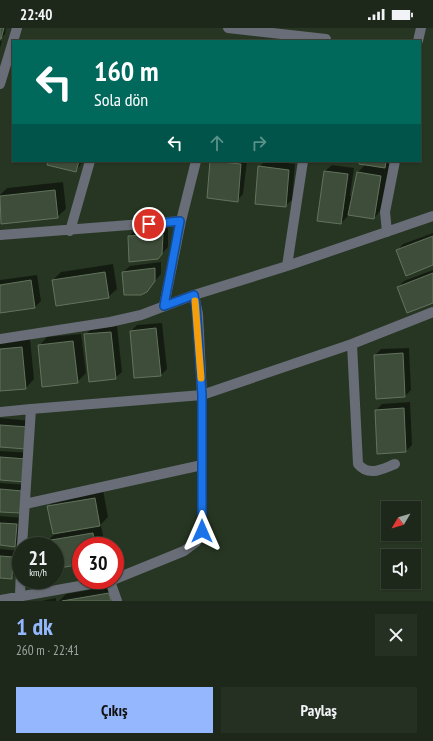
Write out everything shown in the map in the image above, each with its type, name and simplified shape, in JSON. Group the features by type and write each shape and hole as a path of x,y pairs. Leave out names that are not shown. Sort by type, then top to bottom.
{"street":[{"path":"13,40 17,28"},
{"path":"228,28 326,40 328,28"},
{"path":"418,40 421,28"},
{"path":"0,84 12,44"},
{"path":"70,231 90,162"},
{"path":"164,306 180,221 196,162"},
{"path":"288,266 303,162"},
{"path":"388,232 385,212 395,162"},
{"path":"0,339 125,319 194,295 288,266 433,216"},
{"path":"0,235 70,231 180,221"},
{"path":"124,576 184,551 196,542 202,531 202,395 198,314 194,295"},
{"path":"0,412 202,395 352,344 433,312"},
{"path":"352,344 358,464 362,468 372,472 395,464"},
{"path":"23,537 31,409"},
{"path":"25,504 202,465"},
{"path":"0,600 72,587"},
{"path":"20,589 20,596"},
{"path":"115,589 117,601"}],"building":[{"path":"0,28 4,28 1,39 0,39"},
{"path":"48,162 79,162 76,172 47,165"},
{"path":"210,162 241,164 238,202 207,198"},
{"path":"359,162 386,162 385,168 359,164"},
{"path":"258,166 289,170 286,207 255,204"},
{"path":"324,171 348,174 341,224 317,221"},
{"path":"357,172 381,176 374,219 348,215"},
{"path":"55,190 58,218 1,224 0,196"},
{"path":"163,234 162,254 158,259 129,262 128,236"},
{"path":"433,236 433,265 406,276 396,250"},
{"path":"155,268 155,281 147,292 141,295 124,295 122,272"},
{"path":"105,272 109,298 56,306 52,280"},
{"path":"433,273 433,303 407,313 397,287"},
{"path":"31,280 35,308 0,313 0,285"},
{"path":"156,328 161,376 134,378 130,331"},
{"path":"111,332 116,379 89,382 84,334"},
{"path":"73,341 78,383 42,387 38,345"},
{"path":"22,347 26,389 0,391 0,349"},
{"path":"403,353 405,397 376,399 374,355"},
{"path":"404,408 406,452 377,454 375,410"},
{"path":"0,425 28,427 26,449 0,447"},
{"path":"0,457 27,459 25,482 0,480"},
{"path":"0,489 22,491 20,513 0,512"},
{"path":"95,498 100,526 53,534 47,506"},
{"path":"0,523 17,524 16,537 12,537 12,547 0,545"},
{"path":"93,533 94,537 72,537 72,566 64,567 64,538"},
{"path":"0,556 12,557 12,579 0,578"},
{"path":"109,593 111,601 62,601"}],"slow traffic":[{"path":"195,301 198,314 201,378"}],"route":[{"path":"149,224 180,221 164,306 194,295 198,314 202,395 202,531"}]}
